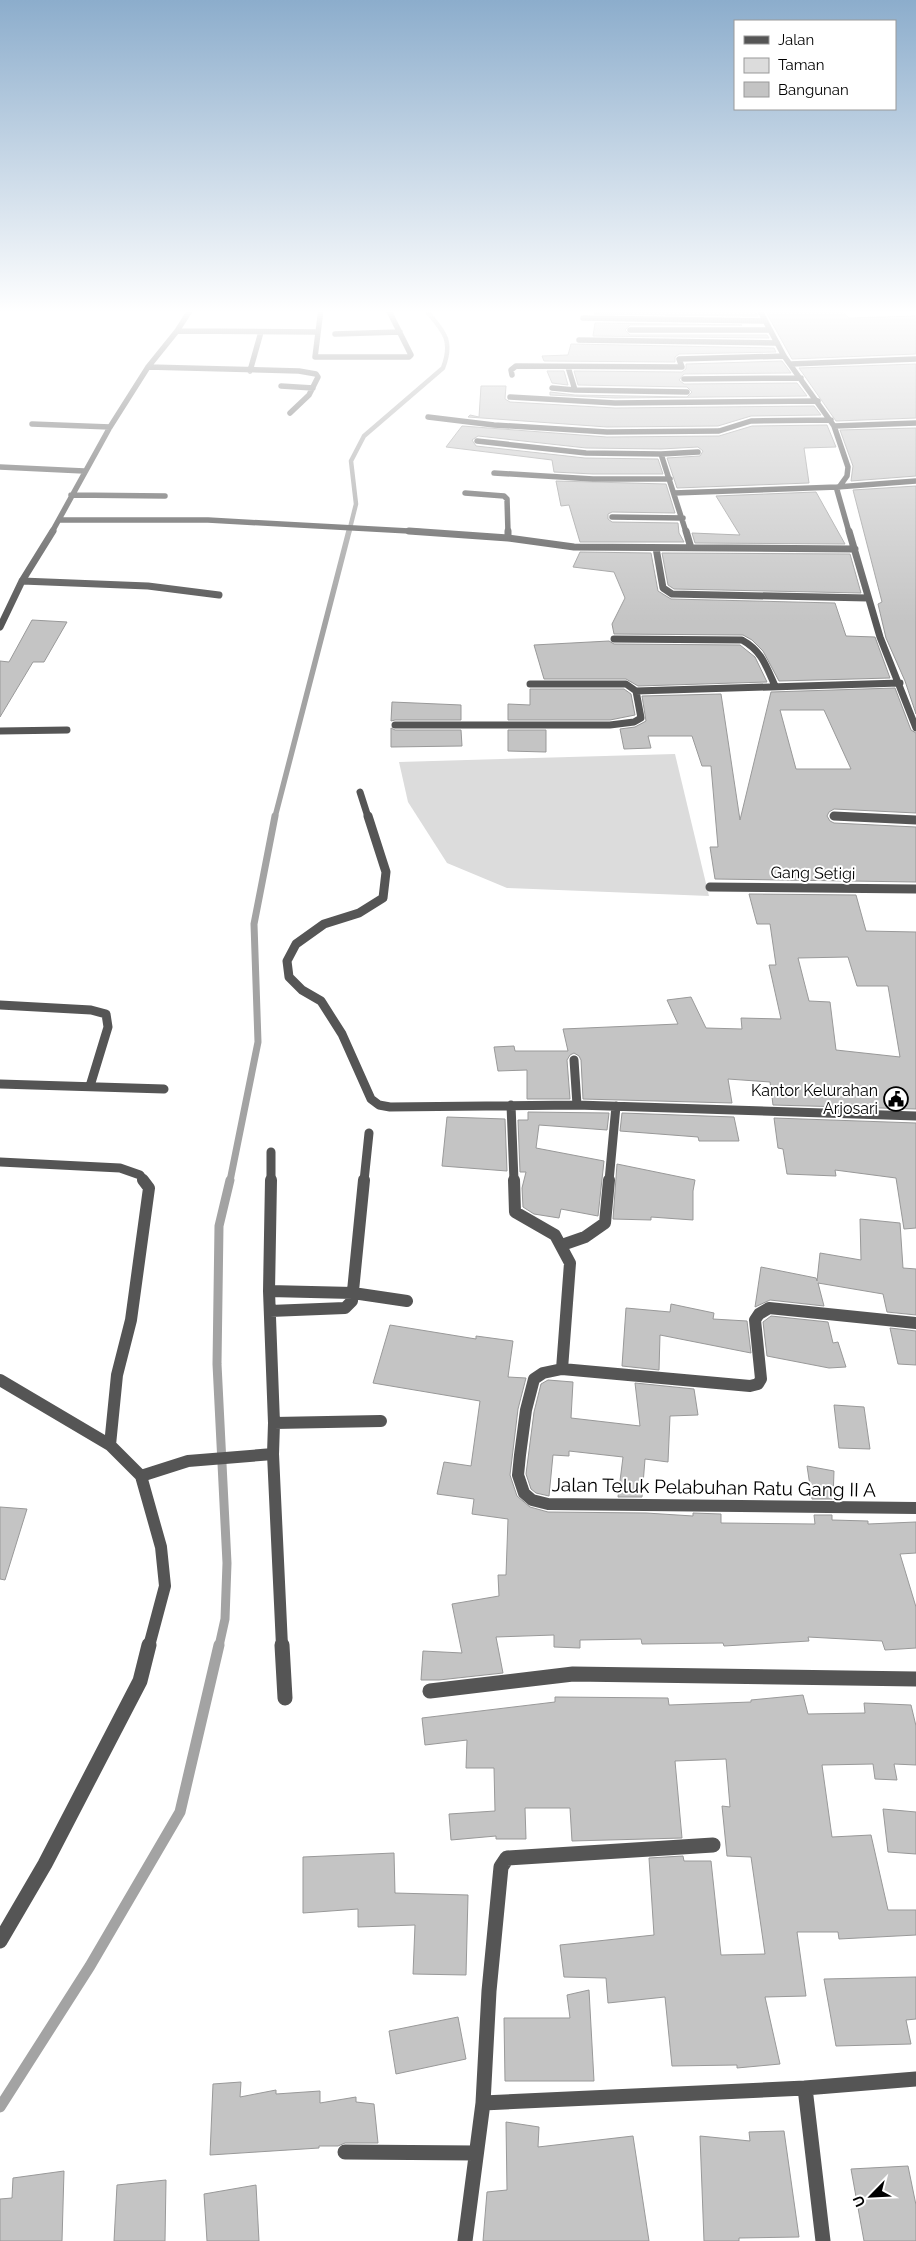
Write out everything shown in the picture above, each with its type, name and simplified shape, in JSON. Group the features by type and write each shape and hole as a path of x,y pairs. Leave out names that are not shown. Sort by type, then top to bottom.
{"street":[{"path":"0,627 22,581 60,520 84,471 118,414"},
{"path":"826,414 832,423 848,467 846,476 837,487"},
{"path":"428,417 494,425 607,432 715,431 726,430 748,421 916,424"},
{"path":"32,424 110,427"},
{"path":"477,441 586,453 662,454 698,452"},
{"path":"662,454 691,548"},
{"path":"0,467 84,471"},
{"path":"494,474 594,479 670,479"},
{"path":"674,493 837,487 849,484 916,481"},
{"path":"837,487 843,514 880,637 900,683 916,728"},
{"path":"465,493 504,496 507,500 508,538"},
{"path":"71,495 165,496"},
{"path":"612,517 683,518"},
{"path":"60,520 208,520 320,524 508,538 574,547 854,549"},
{"path":"656,548 663,588 672,594 868,598"},
{"path":"22,581 148,586 219,595"},
{"path":"614,639 742,640 761,656 775,686"},
{"path":"636,691 900,683"},
{"path":"395,726 572,726 634,722 640,720 641,717 636,691 631,686 624,684 530,684"},
{"path":"906,701 916,701"},
{"path":"0,731 67,730"},
{"path":"360,792 386,872 383,898 360,913 324,924 296,944 287,961 289,977 302,990 320,1001 342,1034 371,1099 379,1105 576,1105 916,1116"},
{"path":"834,816 916,820"},
{"name":"Gang Setigi","path":"710,887 916,890"},
{"path":"0,1004 91,1010 106,1014 108,1027 90,1086"},
{"path":"574,1060 576,1105"},
{"path":"0,1084 164,1089"},
{"path":"511,1105 515,1212 539,1224 555,1235 570,1263 562,1369"},
{"path":"562,1245 581,1241 605,1223 616,1106"},
{"path":"270,1311 344,1308 352,1302 368,1133"},
{"path":"271,1152 269,1291 274,1423 273,1454 285,1698"},
{"path":"0,1162 120,1168 140,1175 149,1188 131,1320 118,1375 110,1445"},
{"path":"269,1291 353,1293 406,1301"},
{"name":"Jalan Teluk Pelabuhan Ratu Gang II A","path":"916,1323 769,1308 759,1314 755,1320 761,1379 759,1383 754,1385 562,1369 542,1373 534,1378 531,1385 524,1421 518,1475 525,1494 534,1502 548,1504 916,1508"},
{"path":"0,1380 110,1445 141,1476 161,1547 165,1586 140,1681 45,1864 0,1941"},
{"path":"274,1423 381,1421"},
{"path":"141,1476 188,1461 273,1454"},
{"path":"430,1691 573,1674 916,1678"},
{"path":"465,2241 483,2103 489,1991 501,1868 507,1858 713,1845"},
{"path":"483,2103 805,2088 916,2079"},
{"path":"805,2088 823,2241"},
{"path":"345,2152 476,2153"}],"green space":[{"path":"675,754 709,896 507,888 447,863 408,802 399,762"}],"building":[{"path":"479,414 821,415 751,416 718,426 607,427 468,417 470,415 479,417"},
{"path":"831,414 916,414 916,418 836,421"},
{"path":"827,425 836,447 804,448 809,483 677,488 667,458 700,456 703,451 698,447 661,449 586,448 478,436 472,440 476,446 585,458 658,459 663,474 593,474 554,472 552,460 446,447 462,426 607,437 719,436 752,426"},
{"path":"916,428 916,476 851,481 853,466 840,430"},
{"path":"556,481 666,484 675,513 612,512 608,514 608,519 612,522 678,523 679,533 684,542 580,542 569,505 561,506"},
{"path":"916,486 916,714 905,681 886,638 878,604 882,602 853,490"},
{"path":"816,492 845,544 695,543 692,533 740,535 716,496"},
{"path":"580,552 651,553 658,591 671,599 835,603 846,636 875,637 890,678 779,681 763,651 752,640 743,635 614,634 612,624 625,598 614,572 573,567"},
{"path":"662,553 850,554 861,593 674,589 668,585"},
{"path":"32,620 67,622 44,662 33,662 0,717 0,661 9,662"},
{"path":"609,641 614,644 740,645 755,657 767,682 638,686 626,679 544,679 534,645"},
{"path":"895,688 911,730 916,733 916,813 834,809 827,816 834,823 916,827 916,882 715,879 710,847 718,847 711,766 702,766 692,736 648,736 651,748 624,749 620,729 635,727 646,721 642,696 721,694 740,820 771,692","holes":["780,710 824,710 851,769 796,769"]},
{"path":"530,689 624,689 631,694 635,715 610,720 508,720 508,704 530,705"},
{"path":"392,702 461,705 461,720 391,721"},
{"path":"391,728 395,730 461,730 462,746 391,747"},
{"path":"508,730 546,730 546,752 508,751"},
{"path":"749,894 856,895 866,931 916,932 916,1109 773,1105 770,1082 728,1079 732,1103 583,1099 581,1060 574,1053 567,1060 570,1099 527,1099 527,1070 498,1071 494,1047 514,1046 515,1051 568,1051 563,1029 678,1024 667,1000 691,997 706,1028 742,1029 741,1018 781,1019 769,965 776,965 770,924 757,924","holes":["848,957 857,986 888,986 900,1057 836,1050 830,1002 809,1001 798,958"]},
{"path":"528,1112 609,1113 607,1130 539,1125 536,1148 604,1161 598,1216 561,1209 559,1218 534,1214 523,1207 522,1188 526,1172 520,1172 518,1120 528,1120"},
{"path":"622,1113 734,1117 739,1141 699,1141 698,1137 620,1131"},
{"path":"447,1117 505,1119 507,1171 442,1166"},
{"path":"774,1118 916,1123 916,1228 904,1229 896,1178 835,1170 836,1176 787,1174 783,1149 778,1148"},
{"path":"617,1164 695,1180 693,1220 651,1217 651,1220 613,1219"},
{"path":"860,1219 900,1223 903,1268 916,1269 916,1315 887,1312 883,1294 818,1283 824,1306 770,1300 755,1307 761,1267 816,1278 817,1281 820,1253 861,1260"},
{"path":"671,1304 714,1313 713,1319 747,1321 751,1353 660,1335 659,1370 622,1366 626,1308 670,1312"},
{"path":"771,1316 828,1322 833,1343 838,1342 846,1367 829,1368 767,1356 763,1322"},
{"path":"390,1325 476,1339 476,1336 513,1341 508,1377 526,1378 518,1409 510,1475 517,1496 530,1507 548,1512 646,1513 693,1516 693,1513 721,1514 721,1523 815,1524 814,1515 832,1515 832,1520 868,1521 868,1524 916,1522 916,1553 900,1554 916,1607 916,1648 885,1650 882,1641 808,1637 809,1641 724,1646 723,1643 642,1644 641,1639 580,1640 580,1648 554,1647 554,1635 496,1637 503,1673 439,1680 421,1680 423,1651 462,1653 452,1604 499,1596 498,1575 506,1575 508,1519 472,1514 474,1499 437,1494 444,1462 471,1466 480,1401 373,1383"},
{"path":"890,1328 916,1331 916,1365 898,1364"},
{"path":"548,1380 573,1382 571,1418 640,1426 635,1383 694,1389 698,1415 670,1416 668,1462 645,1459 642,1497 618,1497 623,1457 569,1451 569,1456 553,1455 549,1496 536,1493 531,1489 526,1474 534,1412 541,1384"},
{"path":"834,1405 864,1407 870,1449 839,1448"},
{"path":"807,1466 834,1471 833,1499 812,1499"},
{"path":"0,1507 27,1509 5,1580 0,1579"},
{"path":"803,1695 808,1714 865,1713 864,1703 911,1705 916,1726 916,1765 894,1764 897,1780 875,1779 873,1764 822,1765 832,1837 871,1835 888,1910 916,1910 916,1935 839,1939 838,1932 797,1932 806,1996 765,1997 780,2064 737,2068 737,2065 672,2066 665,1997 608,2003 606,1978 564,1977 560,1945 654,1935 649,1858 683,1856 684,1861 711,1861 721,1955 765,1954 751,1857 727,1856 722,1806 730,1807 726,1759 675,1761 682,1838 572,1841 570,1808 525,1808 526,1839 496,1839 496,1836 451,1840 449,1814 495,1811 494,1768 466,1768 467,1740 425,1745 422,1718 555,1702 555,1697 668,1698 669,1705 751,1702 751,1700"},
{"path":"883,1809 916,1812 916,1854 888,1852"},
{"path":"394,1853 395,1893 468,1895 466,1975 413,1974 415,1925 358,1927 358,1909 303,1913 303,1857"},
{"path":"916,1977 916,2019 906,2020 911,2044 836,2046 824,1979"},
{"path":"589,1990 594,2081 505,2081 504,2018 570,2018 567,1995"},
{"path":"458,2017 466,2059 396,2074 389,2031"},
{"path":"241,2082 240,2097 276,2090 276,2094 320,2091 320,2103 356,2097 356,2102 374,2104 378,2143 345,2143 338,2146 319,2146 319,2148 210,2155 213,2084"},
{"path":"506,2122 539,2127 538,2147 633,2136 649,2241 483,2241 487,2192 507,2190"},
{"path":"784,2131 799,2237 739,2238 739,2241 704,2241 700,2136 750,2141 749,2132"},
{"path":"908,2166 916,2205 916,2241 864,2241 851,2169"},
{"path":"64,2171 62,2241 0,2241 0,2199 12,2198 13,2178"},
{"path":"166,2180 165,2241 114,2241 117,2185"},
{"path":"256,2185 259,2241 207,2241 204,2194"}],"waterway":[{"path":"349,532 356,504 351,461 364,436 390,414"},
{"path":"275,817 349,531"},
{"path":"230,1181 258,1042 254,924 275,816"},
{"path":"219,1646 225,1619 227,1563 217,1364 219,1226 230,1180"},
{"path":"0,2107 90,1966 180,1812 219,1645"}],"place":[{"name":"Kantor Kelurahan Arjosari","path":"896,1099"}]}
